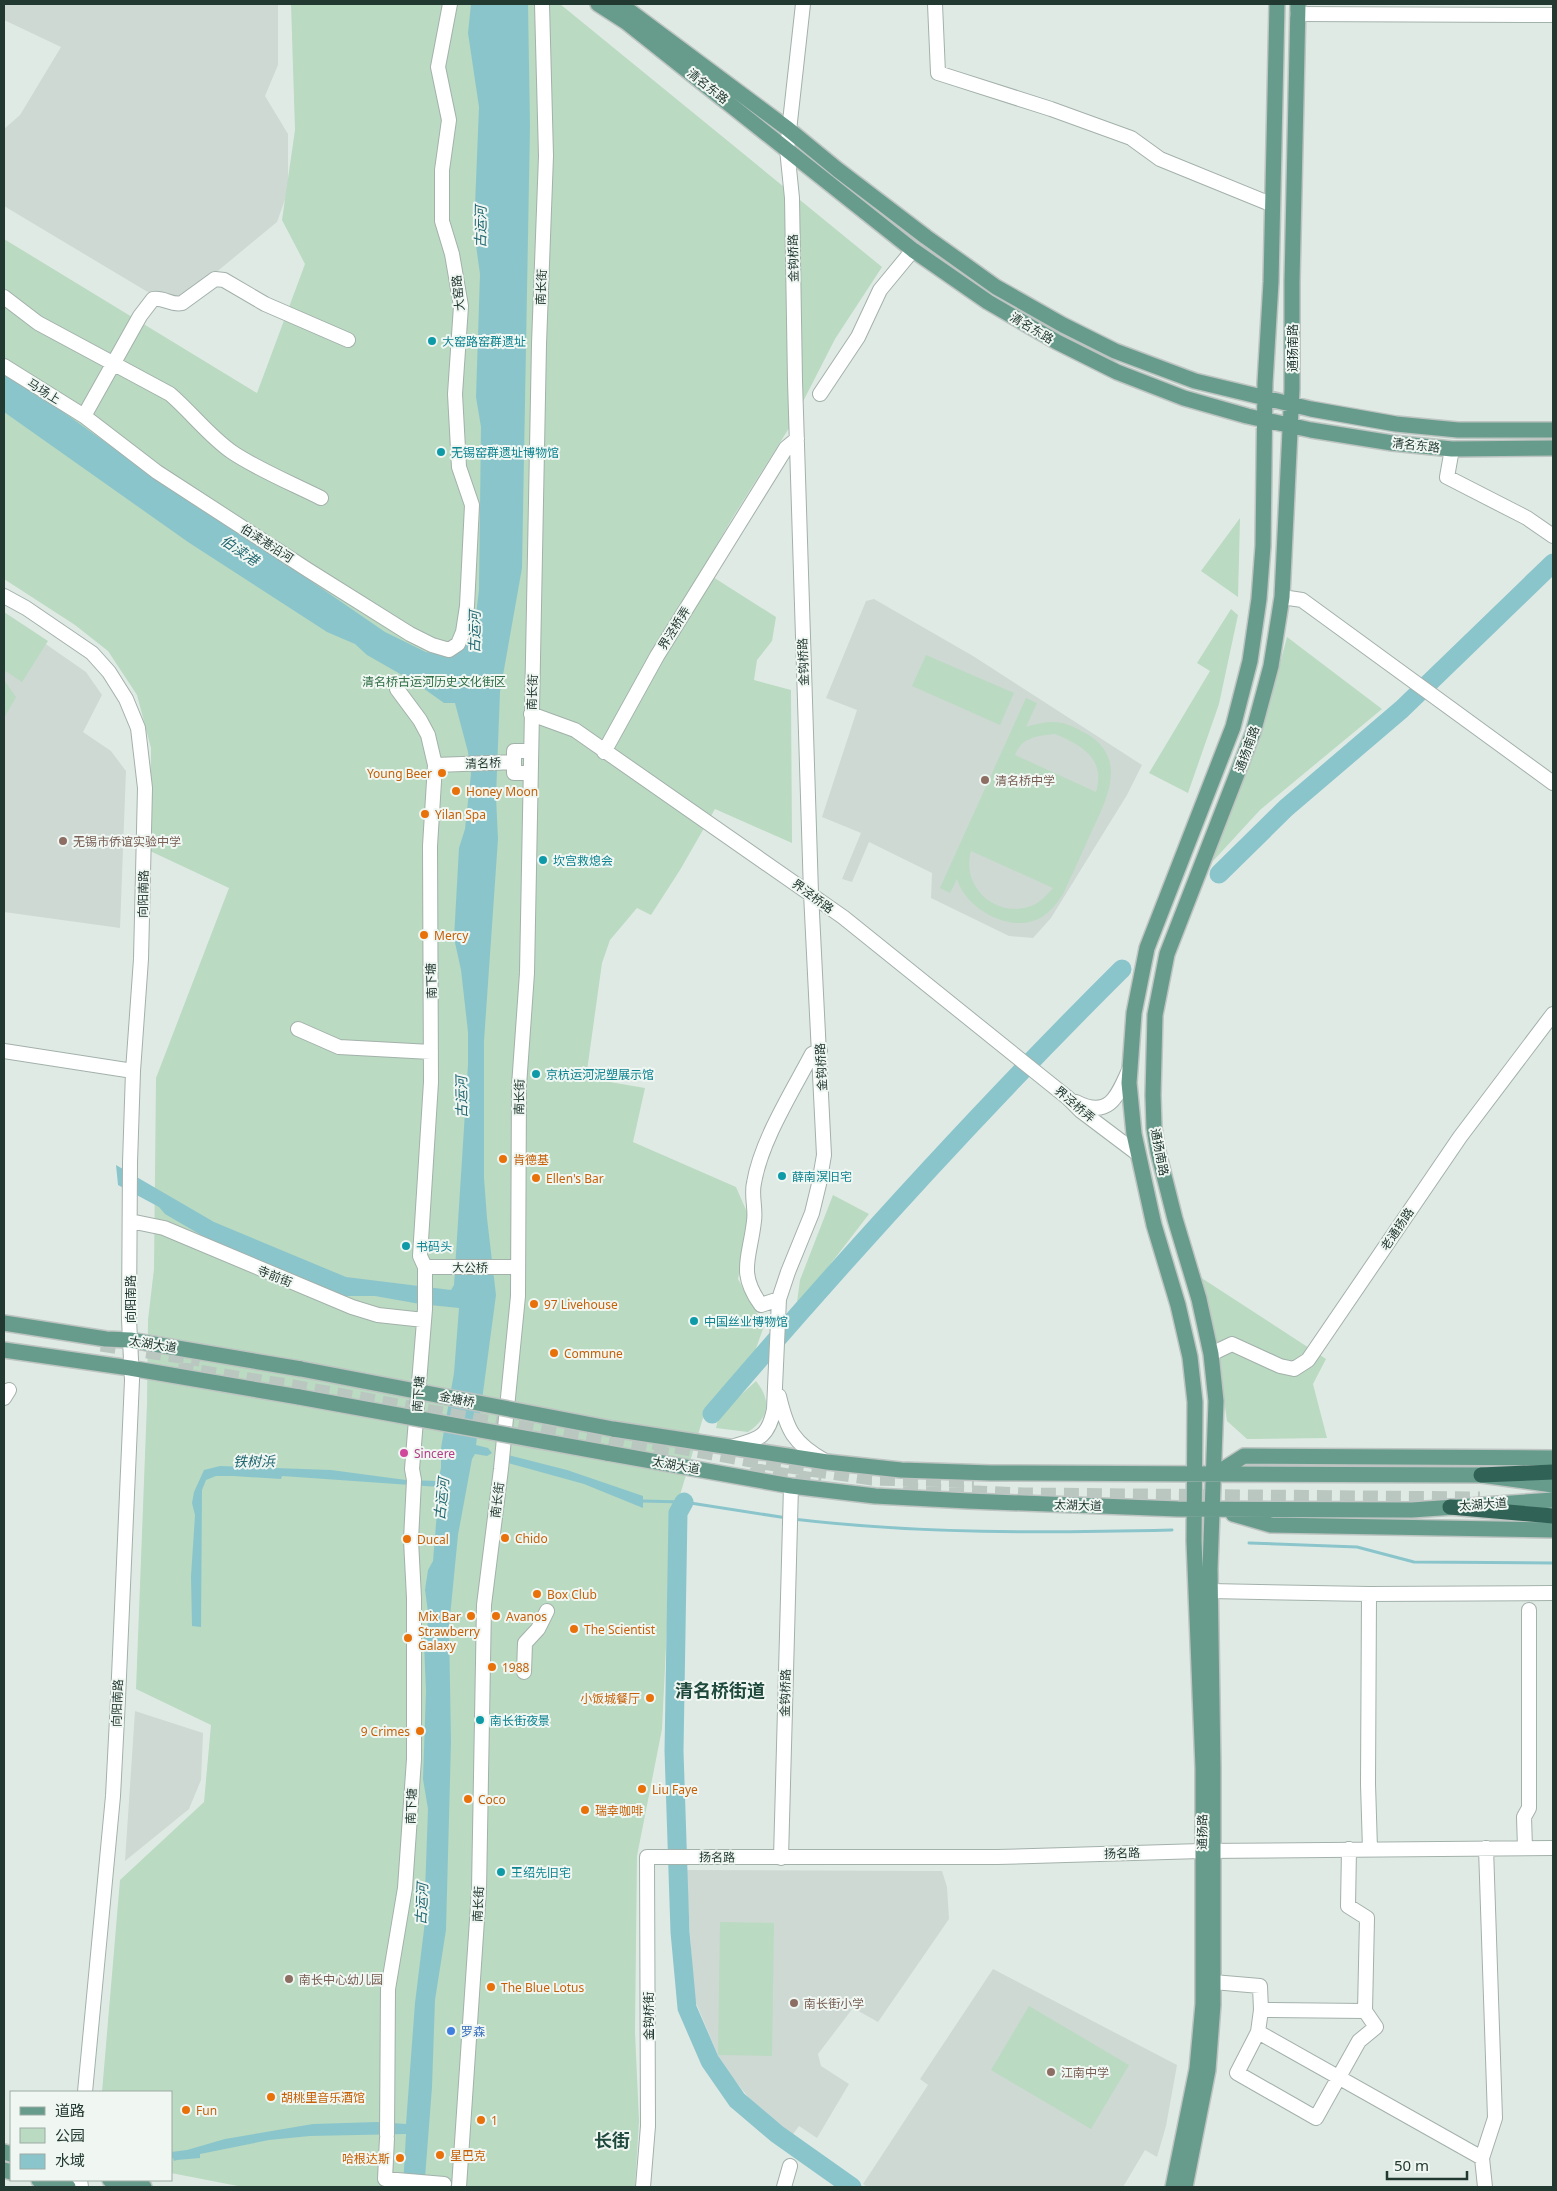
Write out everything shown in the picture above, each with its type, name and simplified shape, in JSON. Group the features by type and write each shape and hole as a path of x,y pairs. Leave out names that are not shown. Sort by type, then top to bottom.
{"highway":[{"path":"1481,1475 1553,1472"},
{"path":"1450,1506 1553,1516"}],"main road":[{"name":"清名东路","path":"598,4 626,22 913,250 988,302 1057,342 1117,372 1184,398 1265,420 1392,443 1452,449 1553,448"},
{"name":"清名东路","path":"620,4 788,128 838,170 996,287 1063,325 1115,351 1195,381 1291,405 1405,425 1458,430 1553,430"},
{"name":"通扬南路","path":"1194,1474 1195,1402 1190,1357 1178,1305 1154,1224 1138,1154 1131,1117 1130,1068 1134,1012 1147,948 1233,727 1250,661 1259,599 1263,546 1265,398 1273,205 1277,4"},
{"name":"通扬南路","path":"1214,1475 1216,1401 1211,1354 1199,1300 1174,1219 1154,1128 1155,1015 1167,954 1253,734 1271,666 1282,597 1291,405 1298,9"},
{"name":"太湖大道","path":"4,1323 106,1339 130,1340 301,1369"},
{"path":"4,1350 130,1368"},
{"name":"太湖大道","path":"130,1368 299,1396 791,1486 875,1496 1212,1509 1412,1510 1553,1500"},
{"name":"金塘桥","path":"301,1369 613,1429"},
{"name":"太湖大道","path":"613,1429 827,1462 911,1470 1214,1475 1481,1475 1553,1485"},
{"path":"1214,1475 1244,1456 1553,1458"},
{"name":"通扬路","path":"1185,2187 1208,2070 1213,1982 1203,1768 1194,1474"},
{"name":"通扬路","path":"1173,2187 1198,2069 1202,2004 1207,1851 1214,1768 1210,1591 1214,1475"},
{"path":"1212,1509 1270,1525 1553,1530"},
{"path":"1412,1510 1517,1530"},
{"path":"43,2181 68,2187"},
{"path":"115,2181 144,2187"}],"street":[{"name":"大窑路","path":"450,4 438,67 449,120 442,170 442,221 452,254 461,306 456,394 458,449 459,467 472,505 467,606 463,632 458,644"},
{"name":"南长街","path":"459,2187 479,1890 484,1605 503,1449 518,1296 519,1086 527,973 539,344 546,156 542,4"},
{"name":"金钩桥路","path":"774,1377 779,1299 812,1213 824,1155 820,1050 810,893 792,198 787,149 803,4"},
{"path":"935,4 938,73 1051,109 1131,138 1160,159 1273,205"},
{"path":"1298,9 1553,15"},
{"path":"820,394 858,337 880,290 913,250"},
{"path":"84,416 140,316 153,299 160,298 177,305 215,279 224,280 265,304 348,340"},
{"path":"4,297 38,323 170,394 186,408 205,430 232,452 321,498"},
{"name":"马场上","path":"4,366 84,416"},
{"name":"伯渎港沿河","path":"84,416 157,472 410,634 442,649 449,650 458,644"},
{"name":"界泾桥弄","path":"604,752 657,656 786,448 797,439"},
{"path":"1452,449 1446,470 1447,477 1527,518 1553,536"},
{"name":"向阳南路","path":"4,596 26,608 92,653 114,679 126,699 138,728 145,788 141,959 133,1071 130,1163 130,1368 132,1389 114,1778 85,2091"},
{"path":"1282,597 1302,600 1553,783"},
{"name":"南下塘","path":"385,2183 388,1989 405,1888 414,1759 414,1598 411,1540 414,1485 412,1469 424,1314 425,1267 420,1256 431,1052 430,846 435,765 428,735 420,720 397,689"},
{"path":"531,714 575,730 604,752"},
{"path":"530,751 514,762 530,773"},
{"name":"界泾桥路","path":"604,752 810,893 873,940 1012,1054"},
{"name":"清名桥","path":"435,765 514,762"},
{"name":"老通扬路","path":"1211,1354 1232,1344 1280,1366 1294,1369 1308,1360 1460,1136 1553,1014"},
{"path":"298,1030 339,1047 431,1052"},
{"path":"779,1299 761,1305 747,1279 746,1268 754,1220 753,1185 759,1162 780,1115 812,1054 820,1050"},
{"path":"4,1051 133,1071"},
{"name":"界泾桥弄","path":"1012,1054 1068,1098 1081,1112 1138,1154"},
{"path":"1068,1098 1089,1109 1101,1108 1112,1101 1130,1068"},
{"name":"寺前街","path":"131,1216 352,1307 378,1315 424,1314"},
{"name":"大公桥","path":"425,1267 518,1267"},
{"path":"730,1447 756,1439 771,1425 774,1409 774,1377"},
{"path":"774,1377 785,1422 794,1438 806,1450 827,1462"},
{"name":"金钩桥路","path":"781,1858 791,1486"},
{"path":"1210,1591 1369,1594 1553,1593"},
{"path":"1369,1594 1368,1784 1370,1849"},
{"path":"1525,1848 1524,1817 1529,1808 1528,1610"},
{"path":"524,1672 525,1643 538,1629 547,1612"},
{"path":"1485,2187 1482,2158 1495,2118 1486,1848"},
{"name":"扬名路","path":"659,1856 781,1858 997,1857 1207,1851 1553,1848"},
{"path":"1213,1982 1260,1986 1258,2032 1237,2073 1316,2118 1359,2041 1376,2027 1366,2011 1368,1918 1348,1906 1349,1850"},
{"name":"金钩桥街","path":"643,2187 648,2126 647,1857 659,1856"},
{"path":"1260,2010 1366,2011"},
{"path":"1258,2032 1482,2158"},
{"path":"784,2187 790,2166"},
{"path":"385,2183 444,2184"}],"shaded area":[{"path":"4,4 278,4 278,65 265,96 288,134 288,191 277,222 179,303 146,291 4,206 4,129 20,115 61,47 4,20"},
{"name":"清名桥中学","path":"874,599 973,656 1142,765 1127,795 1051,918 1033,938 1009,936 931,898 932,873 869,842 852,882 842,879 861,833 822,817 857,710 826,698 866,601"},
{"name":"无锡市侨谊实验中学","path":"4,615 86,672 102,695 83,732 111,751 126,771 120,928 4,912"},
{"path":"135,1711 203,1733 201,1780 189,1809 125,1861"},
{"name":"南长街小学","path":"686,1870 942,1871 947,1887 949,1919 878,2022 853,2008 818,2054 821,2066 849,2084 817,2138 799,2126 791,2137 771,2121 722,2065 694,1998"},
{"name":"江南中学","path":"993,1969 1177,2065 1166,2126 1157,2157 1145,2150 1123,2187 867,2187 863,2184 928,2085 920,2079"}],"green space":[{"name":"清名桥古运河历史文化街区","path":"291,4 560,4 882,267 835,339 791,425 702,570 776,617 772,641 757,660 754,680 791,690 792,843 715,809 680,870 651,915 637,908 610,940 602,963 586,1078 645,1088 633,1142 736,1187 750,1219 738,1279 764,1326 753,1357 705,1411 672,1522 662,1729 637,1856 635,2032 639,2121 635,2187 243,2187 172,2173 172,2091 102,2091 120,1880 204,1802 211,1725 136,1689 147,1403 148,1320 154,1269 156,1078 229,888 150,851 151,748 137,695 108,651 75,625 4,579 4,239 257,393 305,264 282,220 295,130"},
{"path":"1240,518 1238,597 1201,571"},
{"path":"1231,609 1238,615 1219,704 1188,793 1149,773 1210,671 1197,663"},
{"path":"4,612 48,641 22,682 4,670"},
{"path":"1287,637 1382,709 1260,810 1213,861 1214,848 1260,740"},
{"path":"926,655 1014,693 1000,725 912,686"},
{"path":"4,680 16,697 4,718"},
{"path":"1026,698 1037,703 1026,727 1058,722 1087,734 1100,744 1108,756 1111,769 1107,795 1063,894 1048,912 1030,922 1005,921 992,916 970,901 957,879 950,893 940,888","holes":["1055,734 1082,748 1095,762 1098,771 1096,792 1015,755 1022,744 1031,738","971,851 1053,888 1045,897 1028,907 1015,909 992,903 975,886 969,864"]},
{"path":"833,1195 869,1214 819,1279 797,1302 800,1280"},
{"path":"1200,1277 1326,1359 1313,1384 1327,1438 1247,1439 1227,1421 1220,1371"},
{"path":"756,1381 764,1395 766,1409 755,1427 748,1432 716,1428 719,1415"},
{"path":"720,1922 774,1923 772,2056 718,2055"},
{"path":"1029,2006 1129,2065 1091,2129 991,2070"}],"water":[{"path":"471,4 528,4 530,126 522,568 500,692 496,797 498,839 484,1041 484,1178 496,1295 476,1445 488,1448 492,1453 487,1456 475,1454 472,1459 458,1535 449,1627 451,1742 446,1930 435,2000 432,2087 425,2178 403,2187 406,2134 310,2136 269,2140 200,2154 200,2158 174,2161 172,2152 187,2150 225,2139 313,2124 377,2122 406,2124 415,2003 427,1905 425,1892 428,1809 423,1779 426,1691 424,1642 429,1619 425,1590 428,1570 433,1561 439,1487 282,1476 281,1479 216,1476 206,1480 202,1490 201,1627 192,1626 191,1576 195,1515 192,1503 194,1492 204,1470 220,1466 331,1470 406,1480 438,1481 441,1468 441,1448 454,1373 459,1308 420,1304 375,1296 344,1296 245,1256 201,1235 165,1214 159,1207 118,1185 116,1165 214,1222 346,1277 451,1290 454,1285 468,1065 468,1032 461,970 454,938 459,848 465,829 471,774 468,752 455,703 444,703 416,683 367,655 355,644 327,632 188,542 4,412 4,374 45,399 175,492 263,548 385,632 426,652 447,655 460,648 474,630 479,590 481,427 476,397 480,274 474,231 479,107 468,33"},
{"path":"508,1455 567,1470 643,1496 643,1508 584,1484 508,1463"}],"waterway":[{"path":"1219,874 1286,808 1402,709 1553,563"},
{"path":"712,1414 912,1187 1122,969"},
{"path":"642,1501 684,1502 787,1518"},
{"path":"684,1502 678,1513 674,1751 680,1932 687,2008 710,2061 737,2100 777,2134 852,2187"},
{"path":"793,1519 935,1530 1077,1532 1172,1530"},
{"path":"1249,1543 1357,1547 1414,1562 1553,1563"}],"tunnel":[{"path":"101,1344 200,1359"},
{"path":"178,1369 288,1386 668,1455"},
{"path":"653,1442 762,1462 872,1478 974,1480"},
{"path":"750,1470 821,1481"},
{"path":"903,1490 1024,1495 1480,1499"}],"place":[{"name":"大窑路窑群遗址","path":"432,341"},
{"name":"无锡窑群遗址博物馆","path":"441,452"},
{"name":"Young Beer","path":"442,773"},
{"name":"清名桥中学","path":"985,780"},
{"name":"Honey Moon","path":"456,791"},
{"name":"Yilan Spa","path":"425,814"},
{"name":"无锡市侨谊实验中学","path":"63,841"},
{"name":"坎宫救熄会","path":"543,860"},
{"name":"Mercy","path":"424,935"},
{"name":"京杭运河泥塑展示馆","path":"536,1074"},
{"name":"肯德基","path":"503,1159"},
{"name":"薛南溟旧宅","path":"782,1176"},
{"name":"Ellen's Bar","path":"536,1178"},
{"name":"书码头","path":"406,1246"},
{"name":"97 Livehouse","path":"534,1304"},
{"name":"中国丝业博物馆","path":"694,1321"},
{"name":"Commune","path":"554,1353"},
{"name":"Sincere","path":"404,1453"},
{"name":"Chido","path":"505,1538"},
{"name":"Ducal","path":"407,1539"},
{"name":"Box Club","path":"537,1594"},
{"name":"Mix Bar","path":"471,1616"},
{"name":"Avanos","path":"496,1616"},
{"name":"The Scientist","path":"574,1629"},
{"name":"Strawberry Galaxy","path":"408,1638"},
{"name":"1988","path":"492,1667"},
{"name":"小饭城餐厅","path":"650,1698"},
{"name":"南长街夜景","path":"480,1720"},
{"name":"9 Crimes","path":"420,1731"},
{"name":"Liu Faye","path":"642,1789"},
{"name":"Coco","path":"468,1799"},
{"name":"瑞幸咖啡","path":"585,1810"},
{"name":"王绍先旧宅","path":"501,1872"},
{"name":"南长中心幼儿园","path":"289,1979"},
{"name":"The Blue Lotus","path":"491,1987"},
{"name":"南长街小学","path":"794,2003"},
{"name":"罗森","path":"451,2031"},
{"name":"江南中学","path":"1051,2072"},
{"name":"胡桃里音乐酒馆","path":"271,2097"},
{"name":"Fun","path":"186,2110"},
{"name":"1","path":"481,2120"},
{"name":"星巴克","path":"440,2155"},
{"name":"哈根达斯","path":"400,2158"}],"district":[{"name":"清名桥街道","path":"720,1690"},
{"name":"长街","path":"612,2140"}],"water label":[{"name":"古运河","path":"480,227"},
{"name":"伯渎港","path":"240,550"},
{"name":"古运河","path":"474,632"},
{"name":"古运河","path":"461,1097"},
{"name":"铁树浜","path":"254,1461"},
{"name":"古运河","path":"441,1499"},
{"name":"古运河","path":"421,1904"}]}
